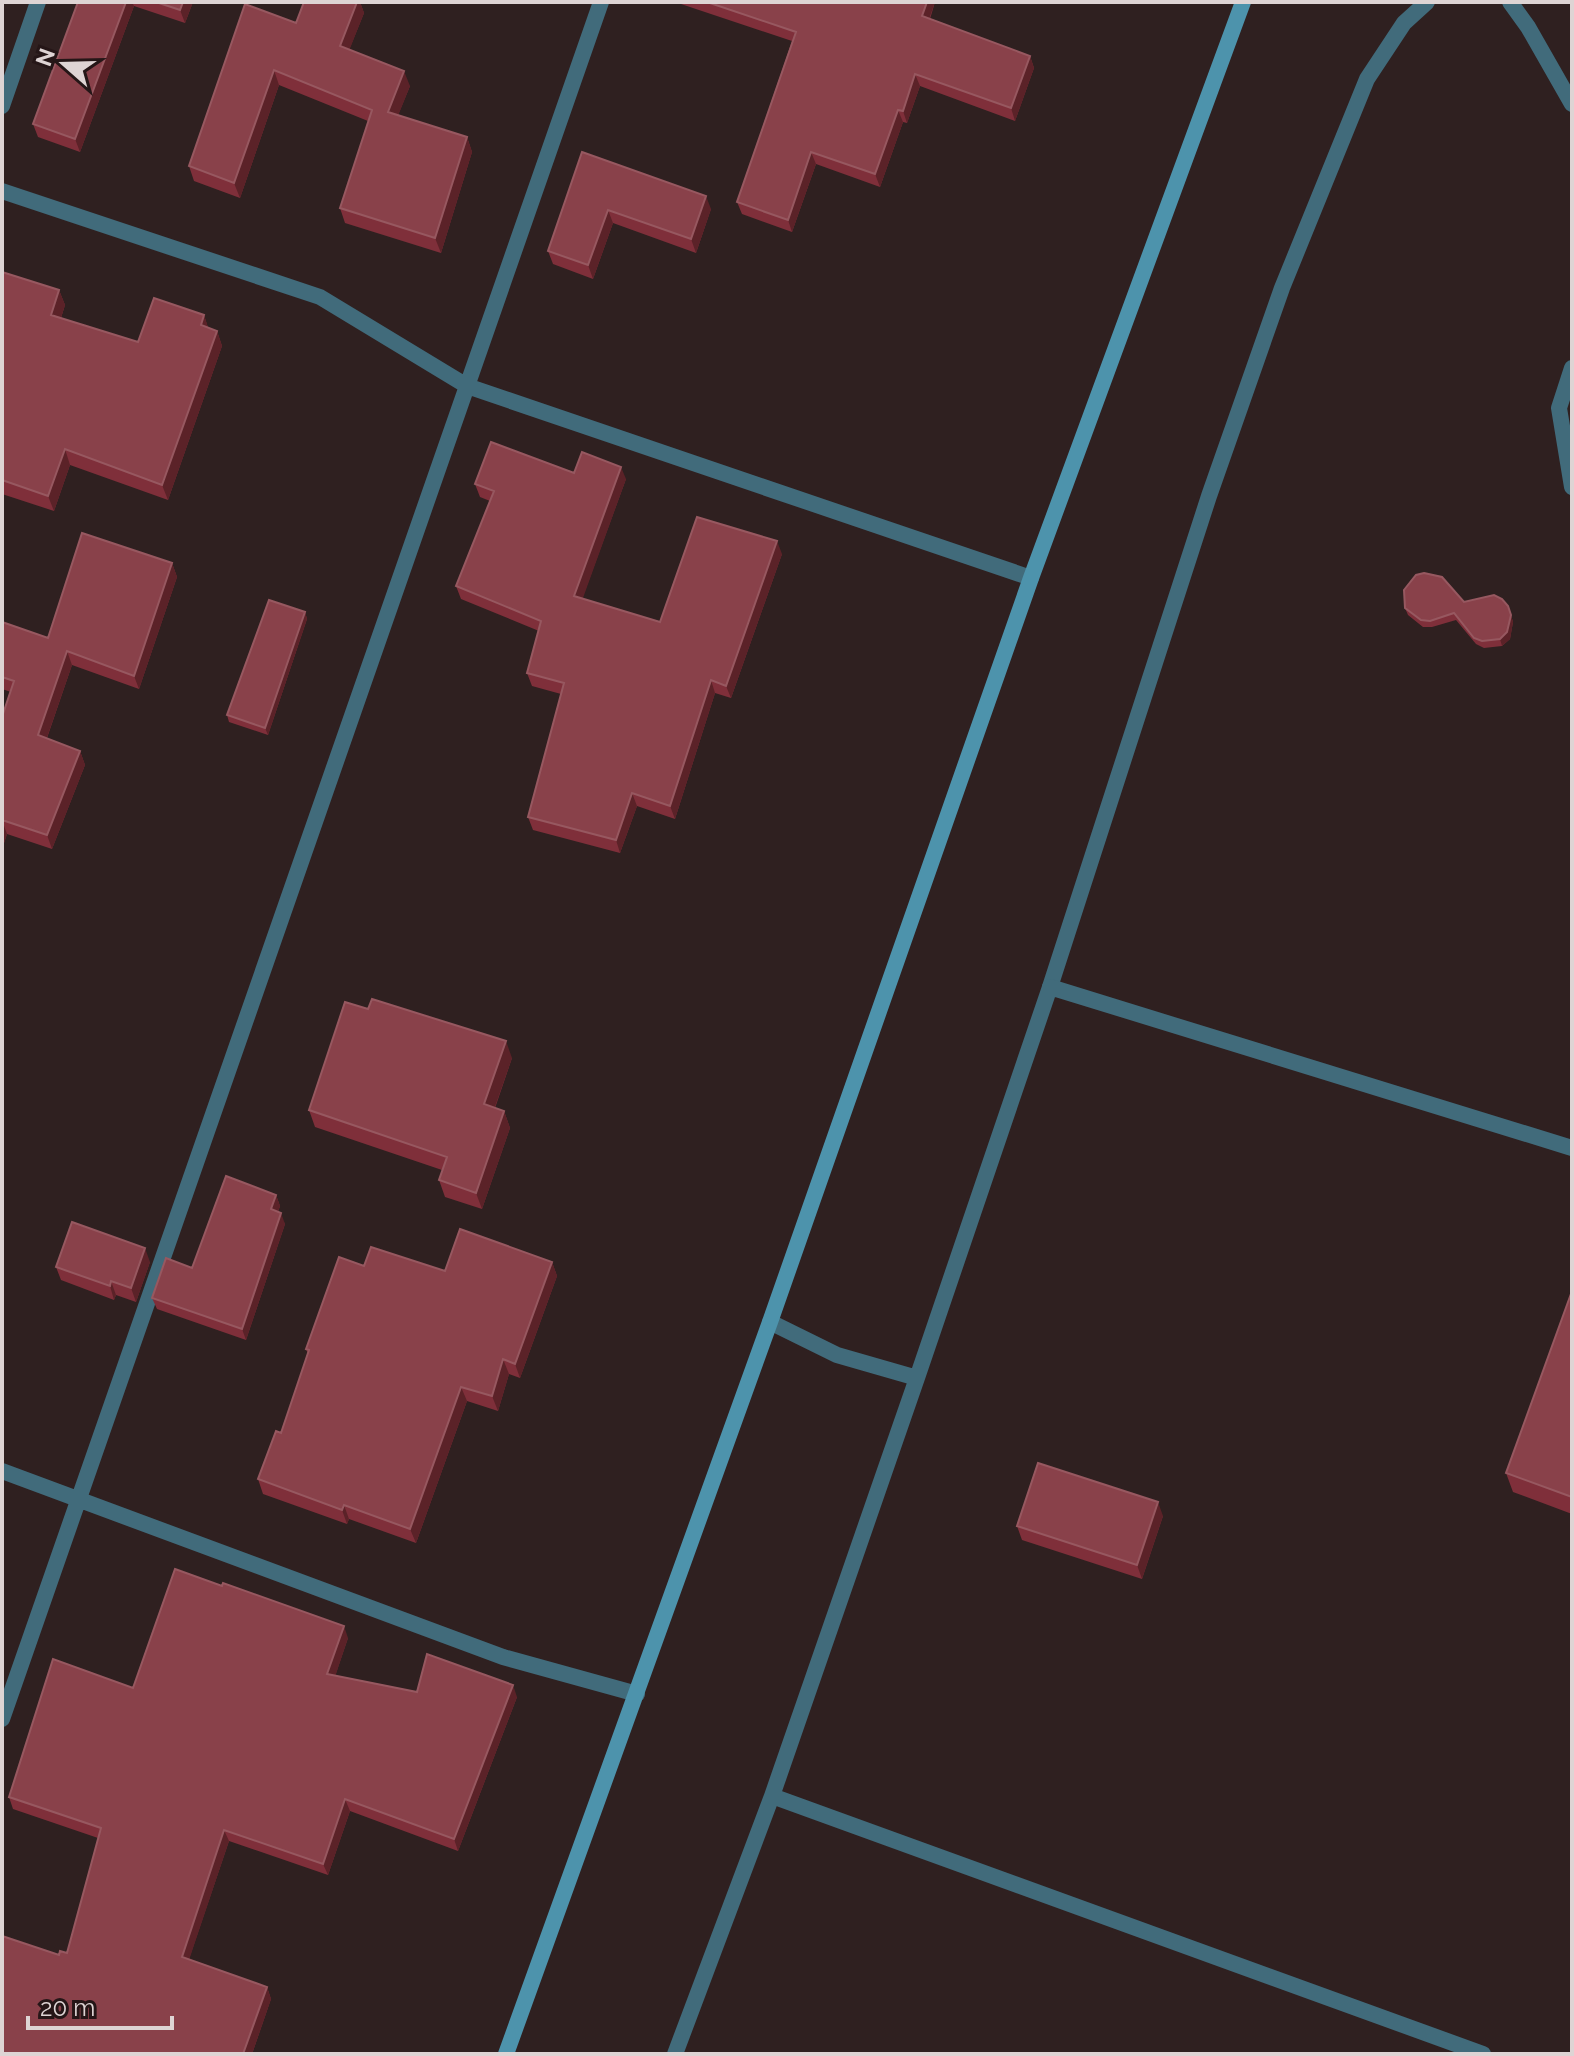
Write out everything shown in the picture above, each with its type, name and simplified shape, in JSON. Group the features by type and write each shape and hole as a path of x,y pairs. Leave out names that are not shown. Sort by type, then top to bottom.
{"street":[{"path":"2,106 38,2"},
{"path":"2,1719 601,2"},
{"path":"506,2054 770,1322 1031,578 1243,2"},
{"path":"675,2054 772,1796 917,1378 1050,987 1204,511 1282,288 1367,79 1404,23 1427,2"},
{"path":"1510,2 1572,104"},
{"path":"2,191 320,297 467,386 1031,578"},
{"path":"1572,368 1559,408 1572,487"},
{"path":"1050,987 1572,1148"},
{"path":"770,1322 837,1355 917,1378"},
{"path":"2,1471 503,1657 637,1694"},
{"path":"772,1796 1483,2054"}],"building":[{"path":"78,2 126,2 75,139 33,124"},
{"path":"156,2 183,2 180,10"},
{"path":"304,2 357,2 340,46 404,71 388,112 467,137 435,238 340,208 372,110 274,70 234,183 189,166 245,4 296,23"},
{"path":"707,2 927,2 922,16 1030,56 1011,108 915,74 903,111 898,110 875,174 811,152 788,220 737,202 796,32"},
{"path":"582,152 706,196 691,239 608,210 588,265 548,251"},
{"path":"2,272 59,290 51,315 138,342 154,298 204,315 201,325 217,331 162,485 65,449 48,496 2,480"},
{"path":"491,442 574,473 582,452 621,467 574,596 660,622 697,517 777,541 726,686 711,680 670,806 632,793 616,840 528,817 564,683 527,673 541,621 456,586 494,491 475,484"},
{"path":"82,533 172,563 134,676 67,651 38,735 80,751 47,835 2,820 2,717 14,681 2,677 2,622 48,638"},
{"path":"1424,573 1442,577 1464,602 1494,595 1502,599 1511,615 1507,632 1500,639 1482,641 1474,638 1454,613 1430,621 1421,620 1405,608 1404,590 1416,575"},
{"path":"269,600 305,612 265,728 227,715"},
{"path":"372,999 506,1041 484,1104 504,1111 476,1193 439,1180 447,1157 309,1110 345,1002 368,1009"},
{"path":"226,1176 276,1195 271,1209 281,1213 242,1329 152,1298 166,1258 192,1268"},
{"path":"72,1222 145,1248 131,1288 111,1281 110,1286 56,1267"},
{"path":"460,1229 552,1262 515,1364 503,1359 492,1396 461,1387 410,1529 344,1505 342,1510 258,1479 276,1431 281,1433 309,1350 306,1349 339,1257 364,1266 371,1247 445,1271"},
{"path":"1572,1291 1572,1497 1506,1473"},
{"path":"1038,1463 1158,1502 1137,1565 1017,1526"},
{"path":"175,1569 344,1626 327,1674 417,1692 427,1654 513,1685 454,1839 345,1799 323,1864 224,1830 182,1957 267,1987 243,2054 2,2054 2,1936 59,1955 60,1951 67,1953 101,1828 9,1797 53,1659 133,1688"}]}
